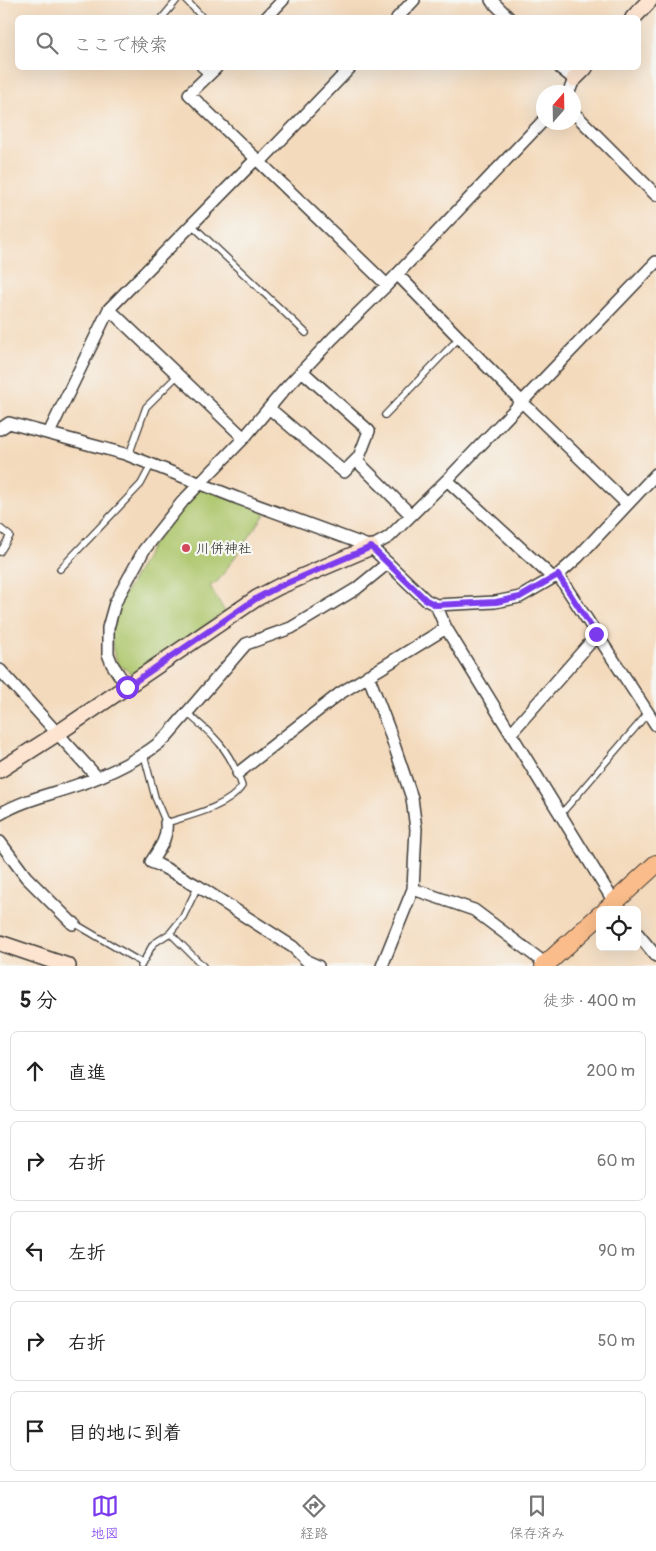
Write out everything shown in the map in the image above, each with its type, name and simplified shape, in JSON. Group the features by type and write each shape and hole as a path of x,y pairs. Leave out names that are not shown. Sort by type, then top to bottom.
{"main road":[{"path":"614,906 656,864"},
{"path":"545,965 596,919"}],"street":[{"path":"269,15 283,0"},
{"path":"401,15 414,0"},
{"path":"491,0 506,15"},
{"path":"636,15 650,0"},
{"path":"208,70 190,94 387,285"},
{"path":"49,433 110,309 348,70"},
{"path":"561,70 571,85"},
{"path":"573,85 584,70"},
{"path":"581,120 656,195"},
{"path":"127,687 112,664 108,654 108,628 115,602 144,550 199,483 244,438 302,371 536,128"},
{"path":"3,764 58,733 257,598 371,547 389,537 447,480 656,262"},
{"path":"397,274 522,402 627,504"},
{"path":"110,309 244,438"},
{"path":"269,408 344,472 359,457 369,431 302,371"},
{"path":"0,429 10,423 128,455 371,547 426,600 436,605 496,602 520,597 555,576 578,557 656,474"},
{"path":"356,460 412,515"},
{"path":"447,480 555,576 656,725"},
{"path":"0,814 22,802 81,784 144,755 159,744 246,644 292,628 356,589 388,563"},
{"path":"436,605 446,628 561,814 612,906"},
{"path":"238,773 339,694 446,628"},
{"path":"511,733 596,634"},
{"path":"0,670 97,777"},
{"path":"368,676 388,726 412,798 416,829 414,889 382,966"},
{"path":"166,823 167,831 164,841 151,862 198,886 293,947 307,961 318,966"},
{"path":"0,842 26,877 74,924"},
{"path":"414,889 474,910 545,965"},
{"path":"641,938 656,956"},
{"path":"0,943 68,966"}],"lane":[{"path":"164,15 177,0"},
{"path":"186,0 201,15"},
{"path":"192,225 306,333"},
{"path":"385,415 459,338"},
{"path":"128,455 146,407 178,375"},
{"path":"60,569 142,484 151,465"},
{"path":"0,528 10,536 0,552"},
{"path":"144,755 155,797 166,823 195,815 221,803 238,791 242,786 238,773 222,745 187,713"},
{"path":"561,814 648,713"},
{"path":"74,924 142,964 153,944 170,933 183,917 198,886"},
{"path":"170,933 203,966"}],"green space":[{"path":"204,489 266,513 218,581 210,586 225,612 135,676 118,664 113,650 111,632 116,609 153,544 198,490"}],"place":[{"name":"川併神社","path":"186,548"}],"route":[{"path":"127,687 257,598 371,547 426,600 436,605 496,602 520,597 558,575 596,634"}]}
